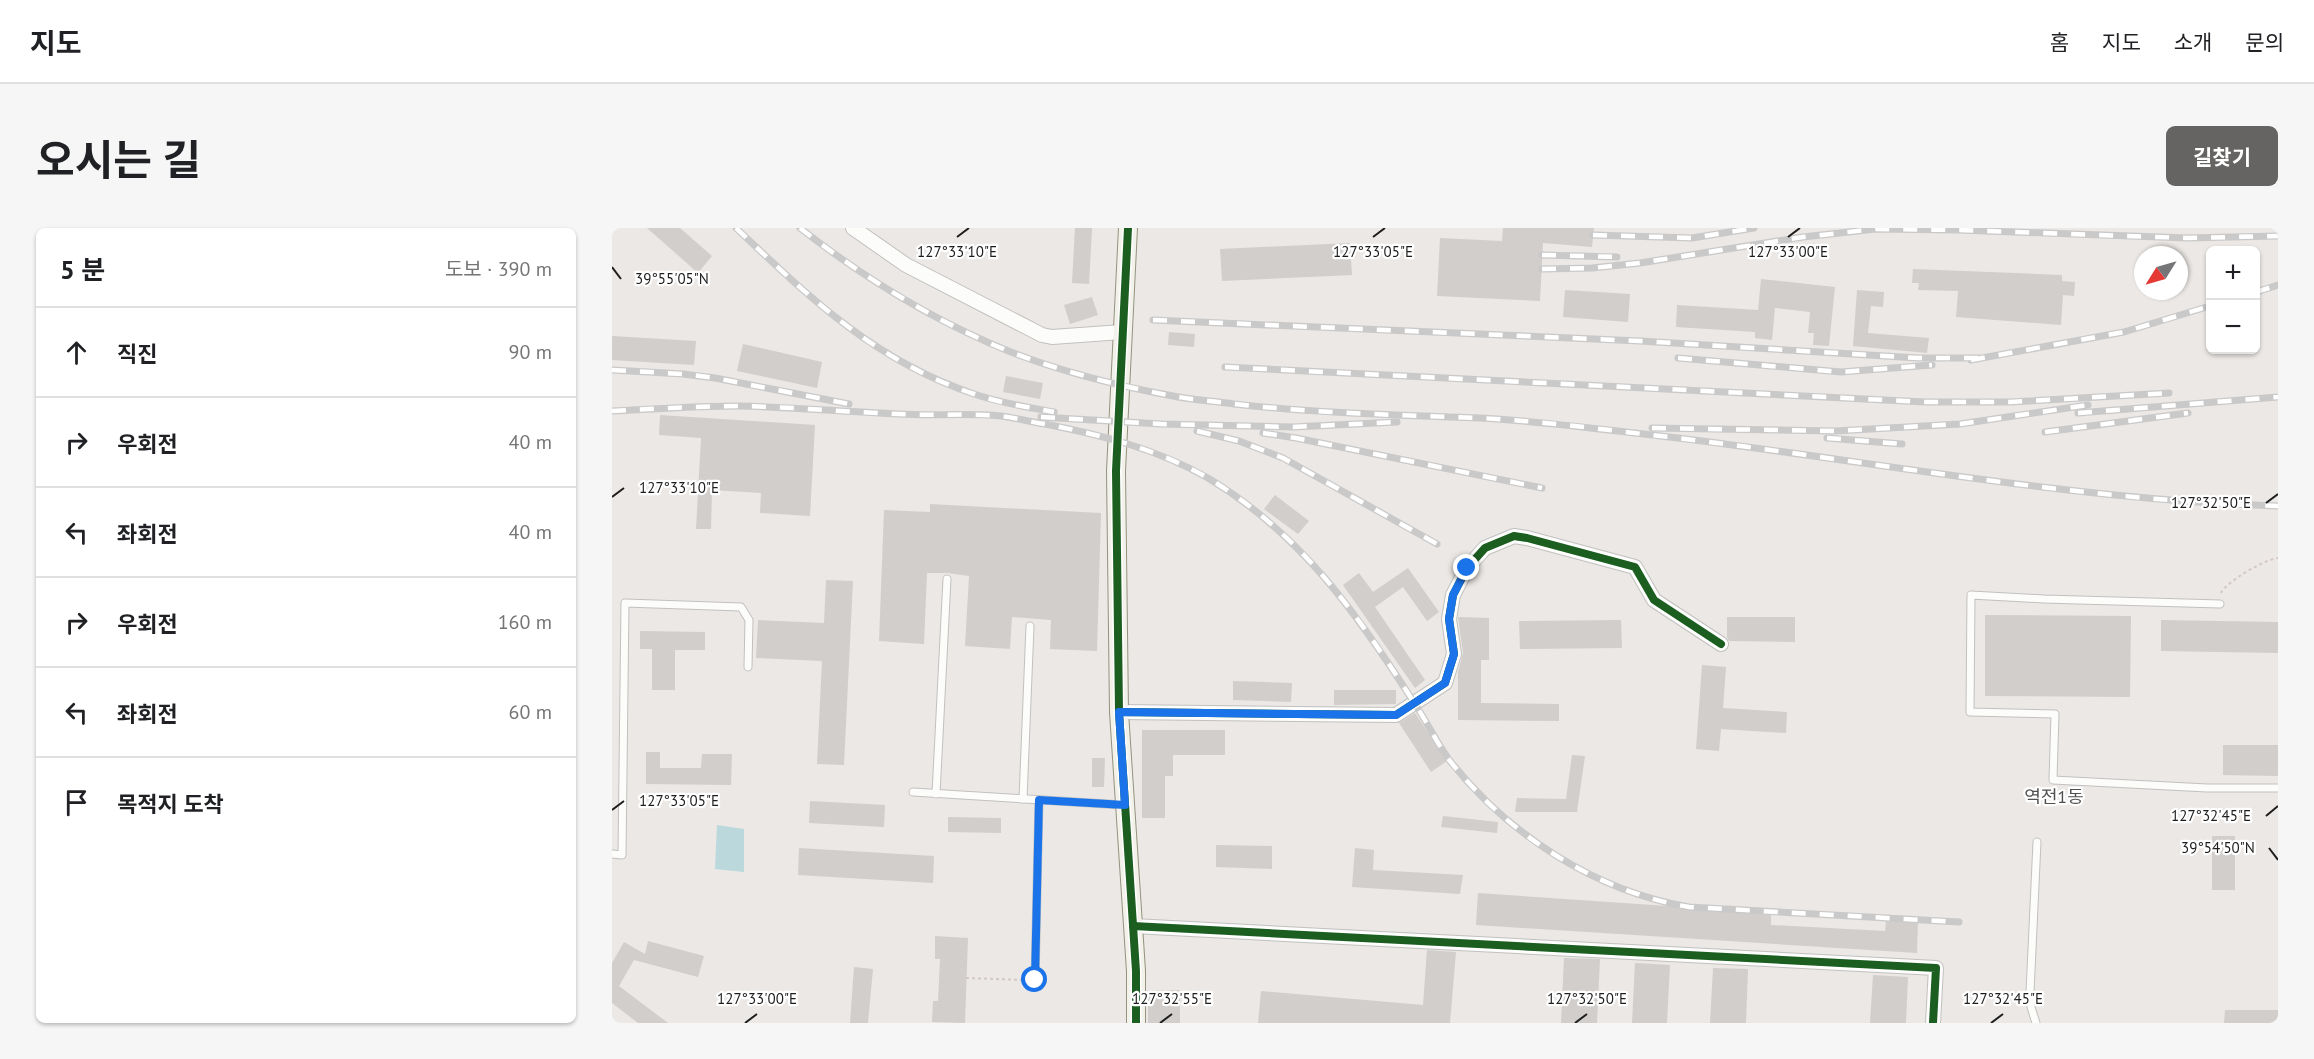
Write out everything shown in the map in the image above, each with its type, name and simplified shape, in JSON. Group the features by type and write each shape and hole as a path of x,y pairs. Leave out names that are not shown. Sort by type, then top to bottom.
{"street":[{"path":"853,228 906,265 1042,335 1052,337 1122,332"},
{"path":"1128,228 1116,471 1119,712 1133,926 1136,1023"},
{"path":"1119,712 1396,715 1445,683 1454,654 1449,619 1453,595 1467,568 1485,548 1514,536 1635,567 1654,600 1721,644"},
{"path":"1133,926 1936,968 1933,1023"}],"lane":[{"path":"936,794 947,579"},
{"path":"2220,604 1971,595 1970,712 2055,714 2054,780 2207,788 2278,788"},
{"path":"612,854 622,855 625,603 741,607 749,620 748,668"},
{"path":"1023,799 1030,626"},
{"path":"913,792 1125,805"},
{"path":"1035,980 1039,800"},
{"path":"2036,1023 2031,1007 2030,992 2037,842"}],"path":[{"path":"2220,604 2221,592 2227,584 2268,560 2278,558"},
{"path":"966,978 1035,980"}],"water":[{"path":"717,825 744,829 744,872 715,869"}],"building":[{"path":"647,228 680,228 712,256 698,273"},
{"path":"1075,228 1092,228 1089,284 1072,283"},
{"path":"1503,228 1594,228 1592,247 1543,243 1540,301 1437,296 1440,238 1502,241"},
{"path":"1350,243 1352,275 1222,281 1220,249"},
{"path":"1913,269 2062,275 2062,281 2075,282 2074,296 2063,295 2061,325 1956,317 1958,291 1918,290 1919,283 1912,283"},
{"path":"1761,279 1835,287 1829,346 1813,345 1814,333 1808,333 1810,312 1775,308 1772,340 1755,338 1755,332 1676,327 1677,305 1758,310"},
{"path":"1565,290 1630,294 1628,322 1563,317"},
{"path":"1857,290 1884,292 1883,307 1871,306 1868,333 1929,338 1927,353 1853,346"},
{"path":"1092,297 1098,315 1070,324 1064,305"},
{"path":"1169,332 1195,334 1194,347 1168,345"},
{"path":"612,336 696,341 694,365 612,360"},
{"path":"743,344 822,362 817,388 737,371"},
{"path":"1006,376 1043,383 1040,399 1003,392"},
{"path":"660,415 815,425 810,516 760,513 761,493 712,490 711,529 696,529 701,438 659,435"},
{"path":"1275,495 1309,521 1298,534 1264,509"},
{"path":"930,504 1101,513 1097,651 1050,649 1051,620 1012,617 1010,649 965,646 969,576 947,573 927,573 924,644 879,641 884,510 930,512"},
{"path":"1408,568 1439,612 1427,621 1403,587 1375,607 1425,680 1415,688 1343,585 1359,573 1373,592"},
{"path":"826,580 853,581 844,765 817,764 822,661 756,658 758,620 824,623"},
{"path":"1985,615 2131,616 2130,697 1985,696"},
{"path":"1458,617 1489,618 1489,660 1481,660 1481,703 1559,704 1559,721 1458,720 1458,672 1463,653"},
{"path":"1727,617 1795,617 1795,642 1729,641"},
{"path":"1621,620 1622,648 1520,649 1519,621"},
{"path":"2161,620 2278,622 2278,653 2161,651"},
{"path":"640,631 705,632 705,650 675,650 675,690 652,690 652,649 640,649"},
{"path":"1702,665 1726,667 1723,708 1787,712 1786,733 1721,729 1719,751 1696,749"},
{"path":"1233,681 1292,683 1291,702 1233,700"},
{"path":"1334,690 1396,690 1396,704 1334,705"},
{"path":"1415,713 1447,761 1431,772 1399,723"},
{"path":"1142,730 1225,730 1225,755 1173,755 1173,776 1165,776 1165,818 1142,818"},
{"path":"2223,745 2278,745 2278,776 2223,775"},
{"path":"646,752 660,752 660,768 701,768 702,754 732,754 731,785 646,784"},
{"path":"1572,755 1585,756 1577,812 1515,812 1517,798 1566,799"},
{"path":"1092,758 1105,758 1104,787 1092,787"},
{"path":"810,801 885,805 884,827 809,823"},
{"path":"1443,816 1498,822 1497,833 1441,827"},
{"path":"948,817 1001,818 1001,833 948,832"},
{"path":"2212,836 2235,836 2235,890 2212,890"},
{"path":"1216,845 1272,846 1272,869 1216,867"},
{"path":"799,848 934,856 933,883 798,875"},
{"path":"1355,848 1374,850 1373,870 1463,875 1460,894 1352,887"},
{"path":"1478,893 1771,913 1771,925 1885,931 1886,921 1918,922 1917,953 1476,925"},
{"path":"935,936 968,938 965,1023 932,1022 933,1001 938,1001 940,959 935,959"},
{"path":"648,941 704,956 698,977 634,960 619,986 668,1023 638,1023 612,1003 612,963 624,942 645,954"},
{"path":"1427,950 1456,952 1450,1023 1258,1023 1261,991 1423,1005"},
{"path":"1564,958 1600,959 1597,1023 1561,1023"},
{"path":"1635,963 1670,965 1667,1023 1632,1023"},
{"path":"854,967 873,969 868,1023 850,1023"},
{"path":"1713,968 1748,969 1746,1023 1710,1023"},
{"path":"1873,975 1908,977 1906,1023 1870,1023"},
{"path":"1180,990 1180,1023 1148,1023 1148,991"},
{"path":"2225,1010 2278,1010 2278,1023 2224,1023"}],"railway":[{"path":"736,228 818,303 846,325 905,364 974,394 1054,412"},
{"path":"800,228 901,298 983,340 1071,372 1188,399 1295,410 1551,423 2049,488 2201,502 2278,506"},
{"path":"1593,235 1692,238 1754,228"},
{"path":"1542,269 1592,268 1640,263 1803,237 1876,229 2187,238 2278,236"},
{"path":"1542,255 1617,257"},
{"path":"2260,291 2278,285"},
{"path":"1971,360 2124,332 2206,307"},
{"path":"1153,320 1640,341 1918,358 1978,358"},
{"path":"1678,358 1841,372 1932,365"},
{"path":"1225,367 1925,402 2010,402 2169,393"},
{"path":"612,370 715,378 849,404"},
{"path":"2078,413 2278,397"},
{"path":"1652,428 1835,431 1960,424 2088,405"},
{"path":"612,411 740,406 912,415 1001,416 1087,433 1149,451 1208,478 1241,500 1299,550 1348,606 1370,636 1450,761 1499,813 1556,856 1620,888 1689,907 1959,922"},
{"path":"2045,432 2188,413"},
{"path":"1041,417 1161,424 1293,427 1397,422"},
{"path":"1197,431 1239,441 1283,458 1437,544"},
{"path":"1263,433 1542,488"},
{"path":"1827,438 1902,444"}],"cycle path":[{"path":"1128,228 1116,471 1119,712 1136,971 1136,1023"},
{"path":"1119,712 1396,715 1445,683 1454,654 1449,619 1453,595 1467,568 1485,548 1514,536 1635,567 1654,600 1721,644"},
{"path":"1133,926 1936,968 1933,1023"}],"district":[{"name":"역전1동","path":"2054,796"}],"route":[{"path":"1035,980 1039,800 1125,805 1119,712 1396,715 1445,683 1454,654 1449,619 1453,595 1467,568"}]}
